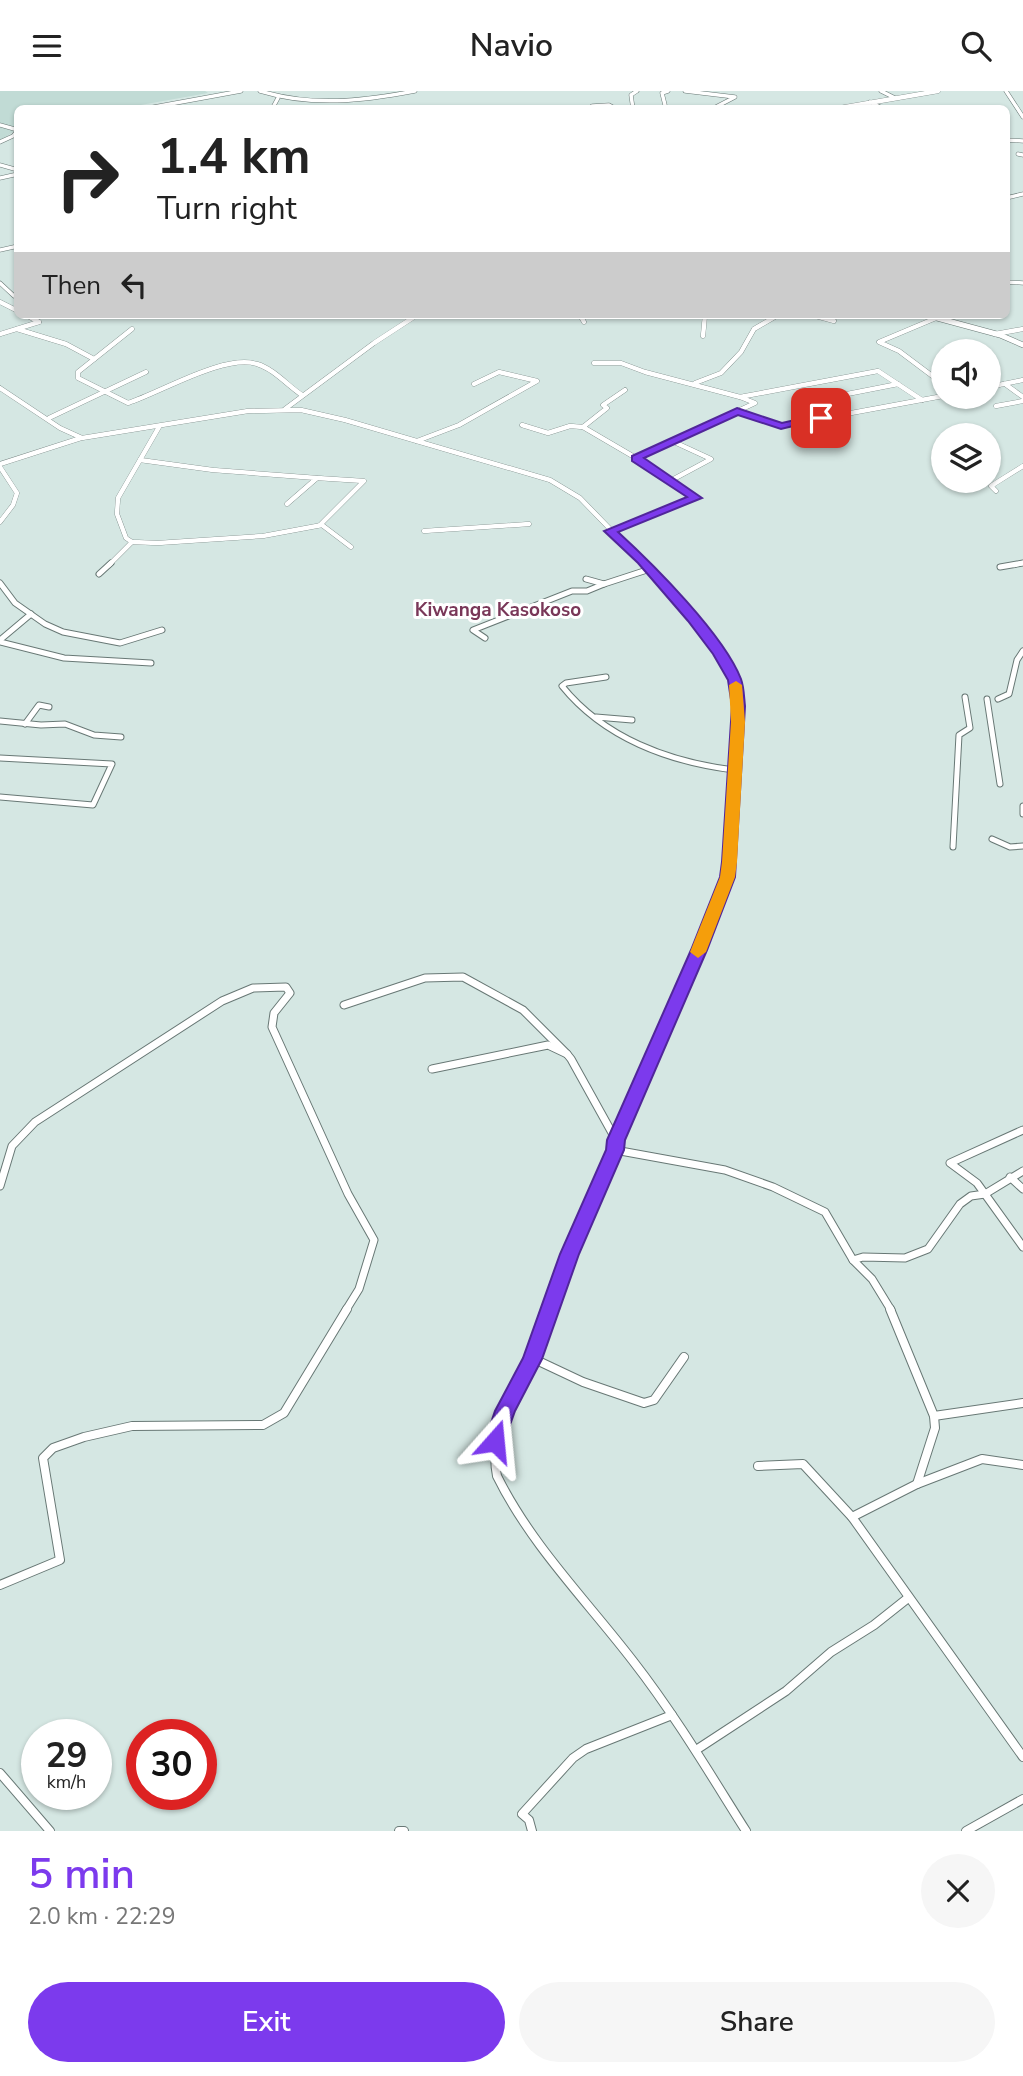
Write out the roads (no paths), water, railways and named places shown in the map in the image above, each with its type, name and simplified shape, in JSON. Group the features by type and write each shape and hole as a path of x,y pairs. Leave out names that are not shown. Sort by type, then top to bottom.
{"street":[{"path":"165,105 241,91"},
{"path":"260,91 278,98 332,104 415,91"},
{"path":"665,105 662,93 668,91"},
{"path":"685,91 735,97 720,105"},
{"path":"881,91 895,98"},
{"path":"858,105 939,91"},
{"path":"1006,91 1023,116"},
{"path":"274,105 278,98"},
{"path":"870,102 876,105"},
{"path":"0,283 14,295"},
{"path":"0,334 40,322 34,319"},
{"path":"285,409 411,319"},
{"path":"703,336 705,319"},
{"path":"695,383 721,373 733,362 754,329 771,319"},
{"path":"827,319 834,321"},
{"path":"931,375 899,351 879,342 934,319"},
{"path":"940,319 995,334 1023,345"},
{"path":"17,329 65,344 94,359"},
{"path":"132,329 76,375 128,403 167,386 246,362 264,368 302,395"},
{"path":"995,334 1023,329"},
{"path":"594,363 634,364 645,372 695,383 755,403 636,458"},
{"path":"740,397 876,371 922,400"},
{"path":"49,418 146,372"},
{"path":"415,441 459,425 537,380 499,372 474,384"},
{"path":"1001,385 1023,380"},
{"path":"842,395 898,384"},
{"path":"1005,384 1023,399"},
{"path":"583,427 605,412 607,408 603,405 625,390"},
{"path":"2,391 49,418 60,428 82,438"},
{"path":"737,411 781,426 931,398"},
{"path":"1001,405 1023,399"},
{"path":"0,522 13,505 17,493 0,465 54,445 248,411 285,409 323,414 550,480 580,498 650,569 719,653 735,680 738,706 733,830 727,877 699,950 616,1140 615,1150 570,1254 532,1359 505,1411 495,1441 494,1462 497,1476 544,1551 635,1662 746,1831"},
{"path":"522,425 548,433 570,426 583,427 696,498 610,531"},
{"path":"132,542 122,529 116,505 159,427"},
{"path":"54,445 60,428"},
{"path":"670,481 711,459 672,441"},
{"path":"140,460 223,471 364,481 320,525"},
{"path":"1001,480 1023,466"},
{"path":"287,504 317,478"},
{"path":"424,531 529,524"},
{"path":"100,574 132,542 158,543 263,536 320,525 328,527 351,547"},
{"path":"1000,567 1023,563"},
{"path":"485,638 473,630 572,591 587,591 650,569"},
{"path":"586,579 604,584"},
{"path":"0,583 9,598 54,630 120,643 163,630"},
{"path":"0,641 31,614"},
{"path":"0,641 64,658 151,663"},
{"path":"998,699 1009,694 1014,683 1015,661 1023,651"},
{"path":"606,677 562,685 573,699 618,734 698,766 734,770"},
{"path":"953,847 959,735 970,728 965,697"},
{"path":"987,699 1000,784"},
{"path":"25,724 39,705 49,707"},
{"path":"594,717 632,720"},
{"path":"0,721 65,724 94,734 121,737"},
{"path":"0,758 112,764 106,784 93,805 0,797"},
{"path":"1023,807 1023,814"},
{"path":"992,839 1010,847 1023,846"},
{"path":"344,1005 425,978 463,977 475,986 494,992 523,1010 567,1054 616,1140"},
{"path":"0,1186 12,1146 35,1122 222,1001 252,988 279,985 286,987 290,993 274,1013 272,1027 348,1194 374,1240 359,1289 284,1413 264,1425 132,1426 84,1437 52,1448 43,1458 60,1560 0,1585"},
{"path":"432,1069 548,1045 567,1054"},
{"path":"1023,1130 951,1161 952,1166 977,1184 1023,1247"},
{"path":"615,1150 725,1170 817,1207 829,1216 853,1260 887,1300 934,1416 935,1428 917,1484"},
{"path":"853,1260 863,1257 905,1258 928,1249 960,1205 971,1196 985,1194 1023,1171"},
{"path":"1010,1177 1023,1189"},
{"path":"532,1359 583,1383 645,1403 654,1400 684,1357"},
{"path":"934,1416 1023,1403"},
{"path":"852,1517 917,1484 982,1459 997,1459 1023,1465"},
{"path":"758,1466 807,1466 852,1517 1023,1757"},
{"path":"695,1750 786,1691 831,1652 874,1625 908,1598"},
{"path":"532,1831 529,1820 523,1814 563,1765 586,1749 672,1715"},
{"path":"0,1773 50,1831"},
{"path":"966,1831 1023,1799"}],"district":[{"name":"Kiwanga Kasokoso","path":"498,610"}]}
